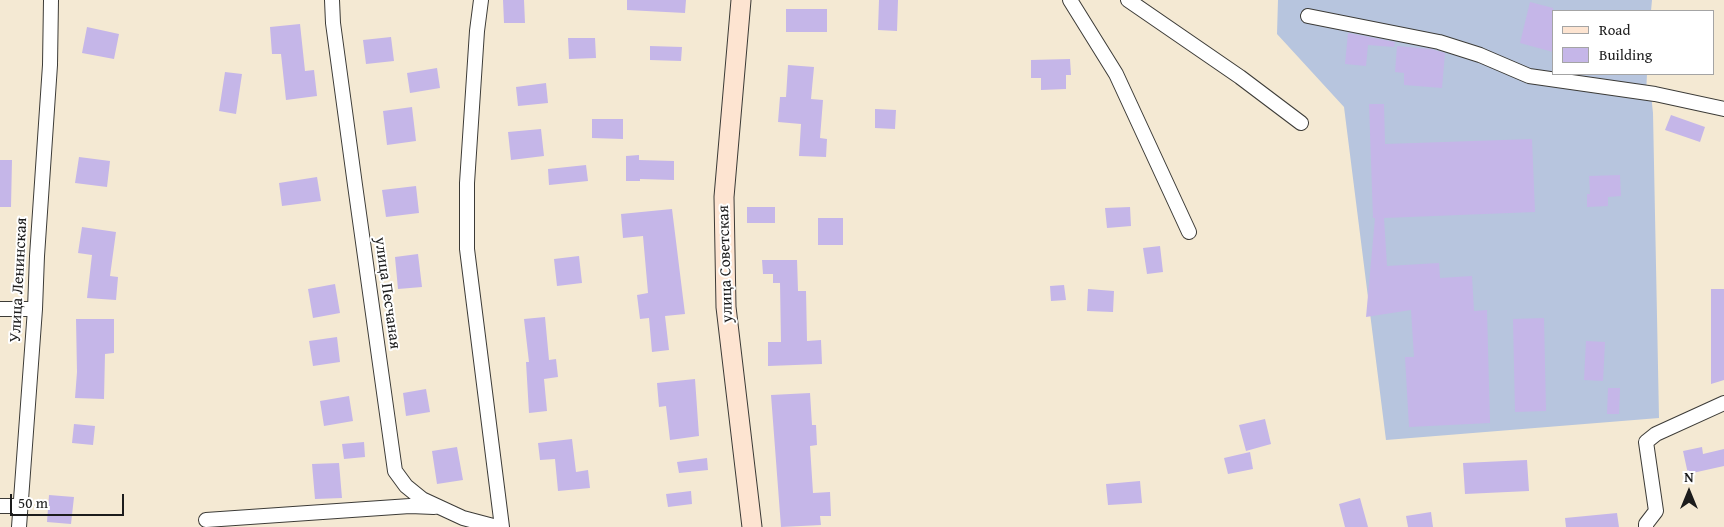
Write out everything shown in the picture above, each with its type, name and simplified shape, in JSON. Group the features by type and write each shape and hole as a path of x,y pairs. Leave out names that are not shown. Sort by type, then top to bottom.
{"street":[{"name":"Улица Ленинская","path":"19,527 50,65 51,0"},
{"name":"улица Песчаная","path":"332,0 395,470 406,486 422,500 464,518 497,527"},
{"path":"481,0 477,31 468,173 467,249 502,527"},
{"name":"улица Советская","path":"741,0 724,206 726,308 752,527"},
{"path":"1070,0 1116,74 1189,232"},
{"path":"1128,0 1240,77 1301,123"},
{"path":"1308,16 1439,42 1480,55 1528,76 1655,94 1724,109"},
{"path":"0,309 35,309"},
{"path":"1646,527 1646,524 1656,511 1646,442 1656,434 1724,403"},
{"path":"0,506 20,506"},
{"path":"206,520 410,506 440,507"}],"shaded area":[{"path":"1278,0 1652,0 1651,10 1552,10 1552,75 1647,75 1646,94 1651,94 1653,113 1659,418 1386,440 1344,107 1277,34"}],"building":[{"path":"503,0 524,0 525,23 504,23"},
{"path":"627,0 686,0 685,13 627,10"},
{"path":"879,0 898,0 897,31 878,30"},
{"path":"1530,2 1553,8 1552,52 1520,43"},
{"path":"786,9 827,9 827,32 786,32"},
{"path":"300,24 305,71 314,70 317,96 286,100 281,54 272,54 270,27"},
{"path":"87,27 119,34 114,59 82,53"},
{"path":"1348,33 1395,42 1394,47 1368,45 1366,66 1345,64"},
{"path":"391,37 394,61 366,64 363,40"},
{"path":"568,38 595,38 596,58 569,59"},
{"path":"650,46 682,47 681,61 650,60"},
{"path":"1397,46 1431,49 1445,53 1442,88 1404,85 1404,73 1395,72"},
{"path":"1070,59 1071,75 1066,75 1066,89 1041,90 1041,78 1031,78 1031,60"},
{"path":"788,65 814,67 811,99 823,100 820,138 827,139 826,157 799,156 801,124 778,122 780,97 786,97"},
{"path":"437,68 440,88 410,93 407,73"},
{"path":"225,72 242,74 236,114 219,111"},
{"path":"546,83 548,103 518,106 516,87"},
{"path":"1369,104 1384,104 1385,144 1532,139 1535,212 1384,218 1387,266 1439,263 1440,278 1472,276 1474,311 1487,310 1490,423 1409,427 1405,357 1414,357 1411,310 1366,317 1375,218 1373,218"},
{"path":"412,107 416,141 387,145 383,111"},
{"path":"875,109 896,110 895,129 875,128"},
{"path":"1671,115 1705,127 1700,142 1665,130"},
{"path":"592,119 623,119 623,139 592,138"},
{"path":"541,129 544,156 511,160 508,132"},
{"path":"639,155 639,160 674,161 674,180 640,179 640,181 626,181 626,156"},
{"path":"79,157 110,161 107,187 75,183"},
{"path":"0,160 12,160 11,207 0,207"},
{"path":"586,165 588,181 549,185 548,169"},
{"path":"1620,175 1621,196 1608,197 1608,206 1587,207 1587,194 1590,194 1589,176"},
{"path":"317,177 321,201 282,206 279,183"},
{"path":"416,186 419,213 386,217 382,190"},
{"path":"747,207 775,207 775,223 747,223"},
{"path":"1130,207 1131,226 1107,228 1105,208"},
{"path":"672,209 685,314 665,316 669,350 652,352 649,318 640,319 637,295 648,293 643,236 623,238 621,214"},
{"path":"818,218 843,218 843,245 818,245"},
{"path":"82,227 116,232 110,276 118,277 116,300 87,298 92,255 78,253"},
{"path":"1160,246 1163,272 1147,274 1143,248"},
{"path":"418,254 422,287 398,289 395,257"},
{"path":"579,256 582,283 557,286 554,259"},
{"path":"762,260 797,260 798,291 806,291 807,341 821,340 822,364 768,366 768,342 781,342 780,283 773,283 773,274 763,274"},
{"path":"335,284 340,313 313,318 308,289"},
{"path":"1064,285 1066,300 1051,301 1050,286"},
{"path":"1088,289 1114,291 1113,312 1087,311"},
{"path":"1711,289 1724,289 1724,380 1711,384"},
{"path":"545,317 549,360 556,359 558,377 544,379 547,411 529,413 526,362 529,362 524,319"},
{"path":"1544,318 1546,411 1515,412 1513,319"},
{"path":"76,319 114,319 114,353 105,354 104,399 75,398 77,372"},
{"path":"337,337 340,362 313,366 309,341"},
{"path":"1586,341 1605,342 1603,381 1584,380"},
{"path":"695,379 699,436 670,440 666,406 659,407 657,383"},
{"path":"1608,388 1620,388 1619,414 1607,414"},
{"path":"426,389 430,412 406,416 403,393"},
{"path":"810,393 812,425 816,425 817,445 810,446 813,493 830,492 831,516 820,516 821,525 781,527 771,395"},
{"path":"349,396 353,421 324,426 320,401"},
{"path":"1265,419 1271,444 1246,451 1239,425"},
{"path":"74,424 95,426 93,445 72,443"},
{"path":"572,439 576,472 588,470 590,488 558,491 555,459 540,460 538,443"},
{"path":"364,442 365,457 344,459 342,444"},
{"path":"457,447 463,480 437,484 432,451"},
{"path":"1702,447 1703,454 1724,449 1724,466 1688,474 1683,451"},
{"path":"1250,452 1253,469 1228,474 1224,458"},
{"path":"707,458 708,470 679,473 677,462"},
{"path":"1527,460 1529,491 1465,494 1463,463"},
{"path":"339,463 342,498 315,499 312,464"},
{"path":"1140,481 1142,503 1108,505 1106,484"},
{"path":"691,491 692,504 668,507 666,494"},
{"path":"49,495 74,497 71,524 47,522"},
{"path":"1360,498 1368,527 1345,527 1339,504"},
{"path":"1431,512 1433,527 1408,527 1406,516"},
{"path":"1617,513 1619,527 1566,527 1565,518"}]}
